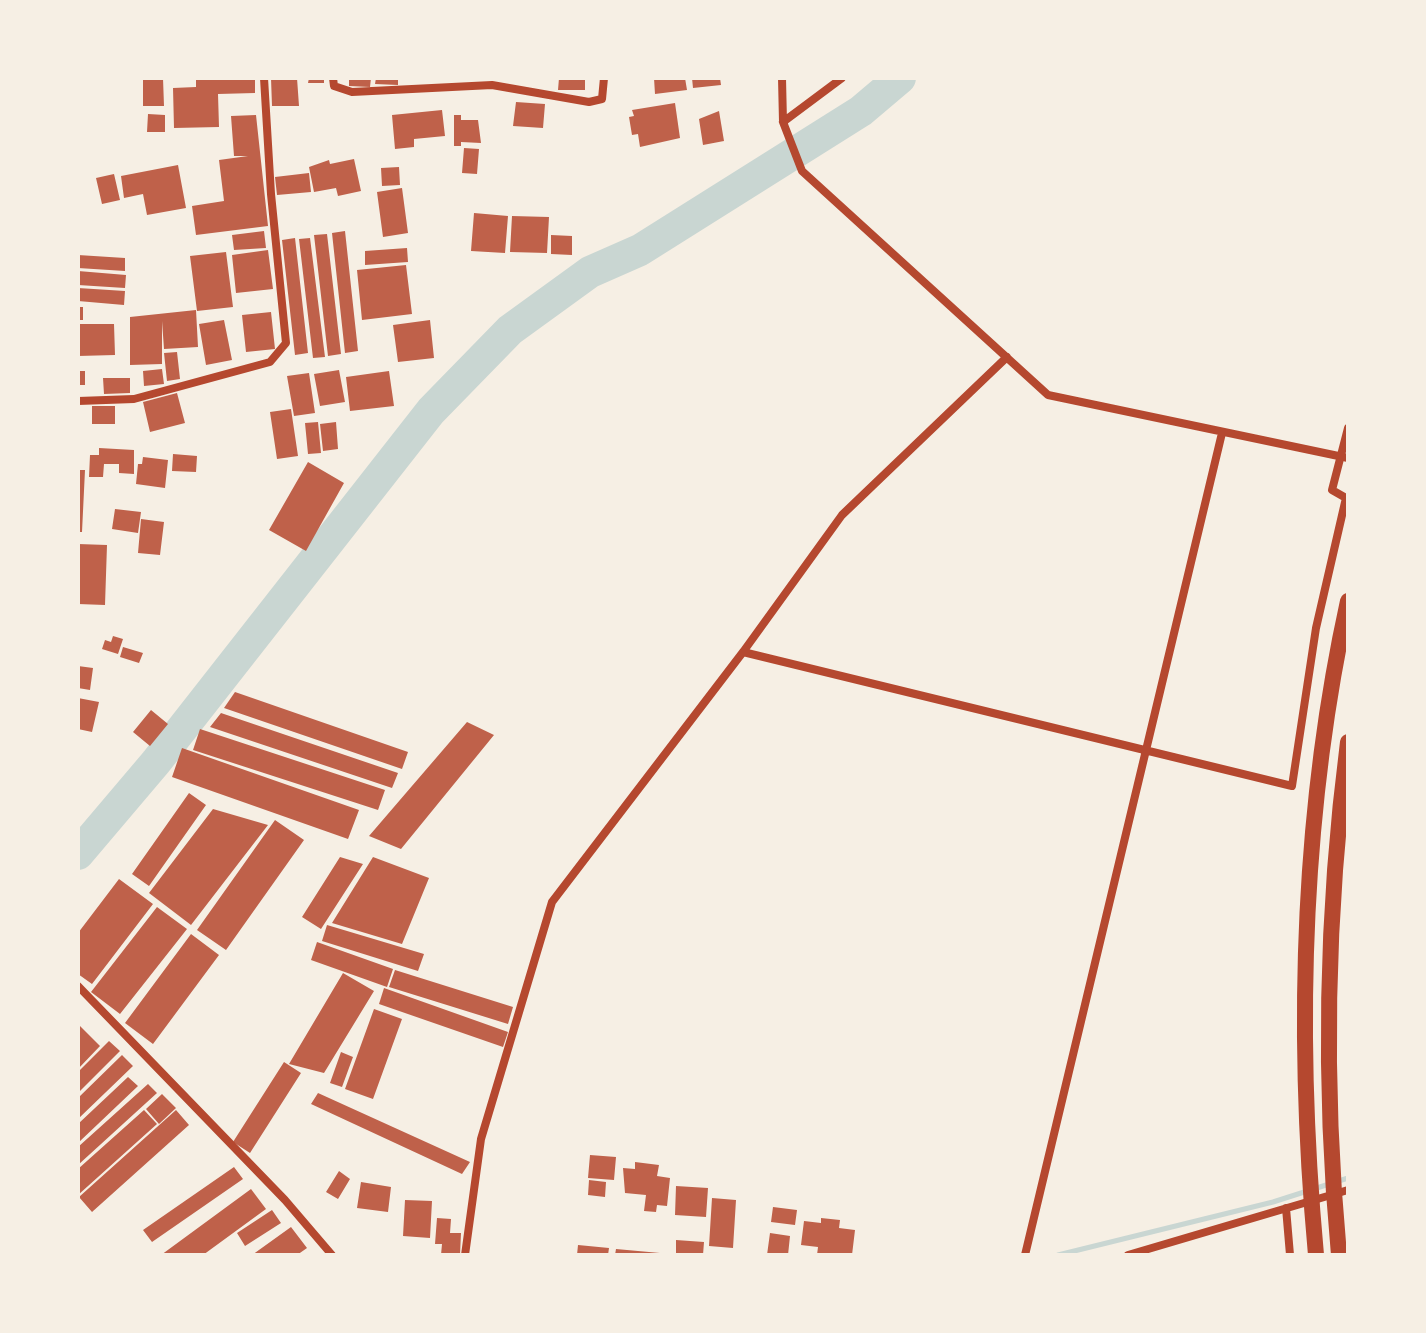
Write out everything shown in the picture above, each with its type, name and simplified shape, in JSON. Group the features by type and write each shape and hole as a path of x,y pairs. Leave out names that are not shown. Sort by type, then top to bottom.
{"main road":[{"path":"1316,1255 1309,1180 1305,950 1320,763 1348,601"},
{"path":"1339,1255 1331,1174 1329,1013 1332,899 1348,742"}],"street":[{"path":"78,401 134,399 270,362 286,343 271,194 264,78"},
{"path":"333,78 334,86 352,92 492,85 589,102 602,99 604,78"},
{"path":"782,78 783,122 802,171 1048,395 1344,457"},
{"path":"783,122 842,78"},
{"path":"465,1255 481,1139 552,902 743,652 842,515 1007,357"},
{"path":"743,652 1292,786 1316,628 1346,498 1332,490 1344,457 1348,428"},
{"path":"1025,1255 1222,433"},
{"path":"78,986 285,1200 332,1255"},
{"path":"1128,1255 1348,1190"},
{"path":"1286,1208 1290,1255"}],"building":[{"path":"143,78 163,78 164,106 143,106"},
{"path":"196,78 255,78 255,93 218,94 219,127 174,128 173,88 196,87"},
{"path":"271,78 297,78 299,106 272,106"},
{"path":"309,78 324,78 324,83 308,83"},
{"path":"349,78 371,78 370,87 349,86"},
{"path":"376,78 398,78 398,85 375,84"},
{"path":"559,78 585,78 585,90 558,90"},
{"path":"654,78 685,78 687,90 655,94"},
{"path":"692,78 720,78 721,85 693,88"},
{"path":"516,102 545,104 543,128 513,126"},
{"path":"675,103 680,138 640,147 638,134 632,135 629,117 634,116 632,110"},
{"path":"442,110 445,136 414,139 414,147 395,149 392,115"},
{"path":"719,111 724,141 703,145 699,119"},
{"path":"148,114 165,115 165,132 147,132"},
{"path":"256,115 268,226 196,235 192,206 224,201 219,160 248,156 234,156 231,116"},
{"path":"454,115 461,115 461,120 478,120 481,143 461,142 461,146 454,146"},
{"path":"464,148 479,149 477,174 462,173"},
{"path":"354,159 361,191 338,196 336,188 314,192 309,167 329,160 330,164"},
{"path":"178,165 186,208 147,215 143,194 124,198 121,176"},
{"path":"399,167 400,185 382,186 381,168"},
{"path":"309,173 311,192 277,195 275,177"},
{"path":"114,174 120,200 102,204 96,178"},
{"path":"402,188 408,233 383,237 377,192"},
{"path":"474,213 508,216 505,253 471,251"},
{"path":"512,216 549,217 547,253 510,252"},
{"path":"264,231 266,248 234,250 232,235"},
{"path":"345,231 358,351 345,353 332,233"},
{"path":"327,234 341,354 328,356 314,235"},
{"path":"551,235 572,236 572,255 551,254"},
{"path":"295,238 308,353 295,355 282,240"},
{"path":"310,238 325,357 313,358 299,239"},
{"path":"407,248 408,262 365,265 365,251"},
{"path":"268,250 273,289 236,293 232,255"},
{"path":"226,252 233,307 197,311 190,256"},
{"path":"78,255 125,258 125,271 78,268"},
{"path":"406,265 412,314 362,320 357,270"},
{"path":"78,271 126,275 125,288 78,285"},
{"path":"78,288 125,291 124,305 78,301"},
{"path":"78,307 83,307 83,320 78,320"},
{"path":"196,310 198,347 164,349 162,321 162,364 130,365 130,317"},
{"path":"271,312 275,349 246,352 242,315"},
{"path":"224,320 232,360 206,365 199,324"},
{"path":"430,320 434,358 398,362 393,325"},
{"path":"78,324 114,324 115,355 78,356"},
{"path":"177,352 180,379 167,381 164,353"},
{"path":"162,369 164,384 144,386 143,371"},
{"path":"339,370 345,402 320,406 314,374"},
{"path":"78,371 85,371 85,385 78,385"},
{"path":"389,371 394,406 350,411 346,377"},
{"path":"309,373 315,413 294,416 287,376"},
{"path":"103,378 130,378 130,393 104,394"},
{"path":"177,393 185,423 150,432 143,402"},
{"path":"92,406 115,406 115,424 92,424"},
{"path":"291,409 298,456 277,459 270,412"},
{"path":"318,422 321,453 308,454 305,423"},
{"path":"336,422 338,449 323,451 320,424"},
{"path":"99,448 134,450 134,474 119,473 119,464 104,464 103,477 89,477 90,455 99,455"},
{"path":"173,454 197,456 196,472 172,471"},
{"path":"143,457 168,460 165,488 136,484 138,464 142,464"},
{"path":"308,462 344,483 306,551 269,530"},
{"path":"78,470 85,470 82,532 78,532"},
{"path":"115,509 141,512 138,533 112,529"},
{"path":"141,519 164,522 160,555 138,553"},
{"path":"78,544 107,545 105,605 78,604"},
{"path":"113,636 123,639 118,654 102,649 105,640 111,642"},
{"path":"123,647 143,653 139,663 120,657"},
{"path":"78,666 93,668 90,690 78,688"},
{"path":"235,692 408,752 402,769 224,708"},
{"path":"78,698 99,702 92,732 78,729"},
{"path":"151,710 168,724 150,746 133,732"},
{"path":"221,713 398,773 392,788 210,727"},
{"path":"467,722 494,735 401,849 369,836"},
{"path":"200,729 385,790 378,810 193,750"},
{"path":"182,748 359,810 348,839 172,777"},
{"path":"189,793 206,805 149,886 132,874"},
{"path":"213,809 268,825 191,925 149,893"},
{"path":"275,820 304,840 226,950 197,930"},
{"path":"340,857 363,864 321,929 302,917"},
{"path":"373,857 429,878 402,944 332,923"},
{"path":"119,879 153,904 92,984 78,974 78,933"},
{"path":"157,907 187,929 120,1014 91,992"},
{"path":"327,925 424,954 418,971 322,941"},
{"path":"191,934 219,955 153,1044 125,1023"},
{"path":"317,942 393,969 387,987 311,960"},
{"path":"395,970 513,1007 508,1024 389,987"},
{"path":"343,973 374,991 324,1073 289,1064"},
{"path":"384,988 508,1032 503,1047 379,1004"},
{"path":"374,1009 402,1019 373,1099 345,1089"},
{"path":"78,1024 100,1046 78,1069"},
{"path":"109,1041 120,1051 78,1093 78,1072"},
{"path":"341,1052 353,1057 342,1087 330,1083"},
{"path":"122,1055 133,1066 78,1119 78,1098"},
{"path":"284,1062 301,1073 250,1153 233,1142"},
{"path":"128,1077 138,1086 78,1143 78,1124"},
{"path":"148,1084 157,1093 78,1165 78,1147"},
{"path":"318,1093 470,1162 462,1174 311,1104"},
{"path":"162,1094 176,1108 159,1124 146,1109"},
{"path":"144,1110 157,1124 78,1195 78,1169"},
{"path":"176,1110 189,1125 92,1212 79,1197"},
{"path":"590,1155 616,1157 614,1180 588,1178"},
{"path":"635,1162 659,1165 657,1176 670,1178 667,1206 657,1205 656,1212 644,1211 646,1195 625,1193 623,1168 635,1169"},
{"path":"234,1167 243,1179 152,1242 143,1230"},
{"path":"339,1171 350,1179 338,1199 326,1192"},
{"path":"589,1180 606,1182 605,1197 588,1195"},
{"path":"361,1182 391,1187 388,1212 357,1208"},
{"path":"676,1186 708,1188 706,1217 675,1215"},
{"path":"251,1189 266,1209 203,1255 161,1255"},
{"path":"712,1198 736,1200 733,1248 709,1246"},
{"path":"405,1200 432,1201 430,1238 403,1236"},
{"path":"773,1207 797,1210 795,1225 771,1222"},
{"path":"272,1210 281,1223 245,1246 237,1233"},
{"path":"437,1218 451,1219 450,1233 461,1233 460,1255 441,1255 442,1244 435,1244"},
{"path":"821,1218 840,1220 839,1228 855,1230 852,1255 817,1255 818,1247 801,1245 804,1221 821,1223"},
{"path":"291,1227 307,1248 297,1255 252,1255"},
{"path":"770,1233 790,1236 788,1255 767,1255"},
{"path":"676,1240 704,1242 703,1255 676,1255"},
{"path":"578,1245 609,1248 608,1255 577,1255"},
{"path":"616,1249 660,1253 660,1255 615,1255"}],"waterway":[{"path":"78,854 156,762 431,411 510,330 590,272 640,250 861,111 900,78"},
{"path":"1058,1255 1273,1202 1348,1178"}]}
